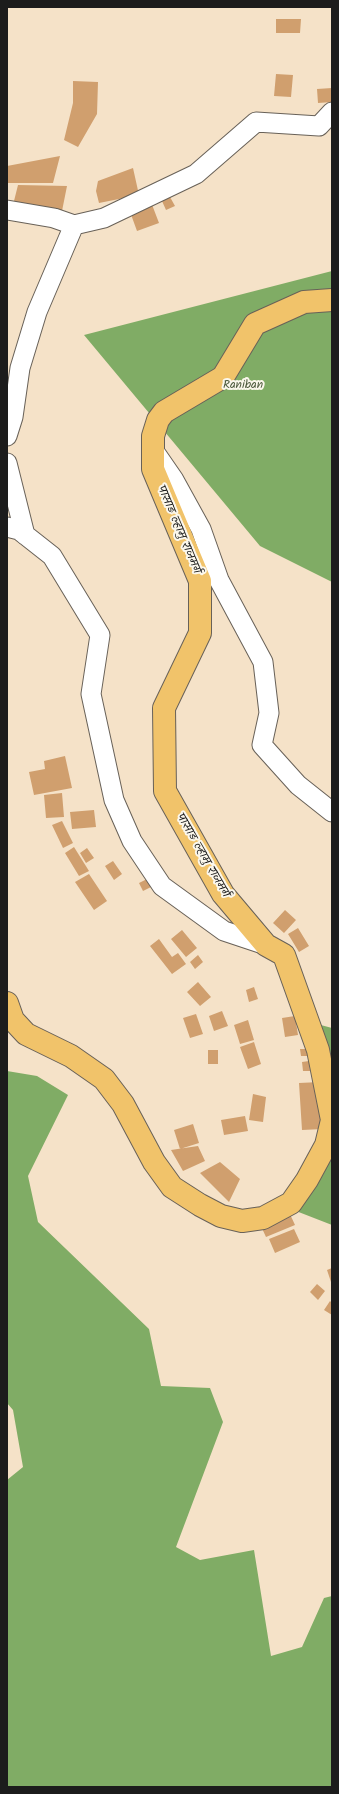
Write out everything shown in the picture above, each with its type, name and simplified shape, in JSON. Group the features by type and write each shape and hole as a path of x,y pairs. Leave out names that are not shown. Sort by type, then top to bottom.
{"main road":[{"name":"पासाङ ल्हामु राजमर्ग","path":"7,1003 13,1020 26,1034 71,1056 104,1079 123,1104 154,1162 172,1187 200,1206 221,1216 242,1221 263,1218 291,1203 307,1180 326,1145 332,1120 318,1050 284,955 266,945 223,894 166,791 164,708 200,633 200,581 152,469 154,452 153,436 155,426 164,412 223,377 255,324 304,302 332,300"}],"street":[{"path":"7,210 54,218 74,225 104,218 196,174 256,122 318,126 332,112"},
{"path":"7,436 13,417 20,368 37,312 74,225"},
{"path":"154,452 174,480 201,528 219,580 263,662 270,713 262,745 298,785 332,812"},
{"path":"7,463 24,534"},
{"path":"7,527 19,530 52,556 100,635 91,694 114,800 132,841 162,886 224,931 266,945"}],"green space":[{"name":"Raniban","path":"332,271 332,582 260,546 84,335"},
{"path":"317,1024 332,1028 332,1080"},
{"path":"7,1071 37,1076 68,1095 28,1176 38,1222 149,1329 161,1386 210,1388 223,1422 176,1547 200,1560 254,1550 271,1656 302,1647 324,1598 332,1596 332,1787 7,1787 7,1480 23,1467 13,1410 7,1403"},
{"path":"332,1152 332,1225 296,1211"}],"building":[{"path":"276,19 301,19 300,33 276,33"},
{"path":"276,74 293,75 291,97 274,96"},
{"path":"73,81 98,82 97,114 78,147 64,140 73,103"},
{"path":"332,88 332,102 318,103 317,89"},
{"path":"60,156 53,183 7,183 7,166"},
{"path":"133,168 139,195 99,203 96,191 98,181"},
{"path":"18,185 67,186 62,211 13,205"},
{"path":"170,197 175,206 166,210 162,201"},
{"path":"151,202 159,223 137,231 129,209"},
{"path":"65,756 72,788 34,795 29,772 45,769 44,761"},
{"path":"62,793 64,817 46,818 44,795"},
{"path":"94,810 96,827 72,829 70,812"},
{"path":"62,821 73,843 63,848 52,825"},
{"path":"74,847 89,871 79,876 65,853"},
{"path":"87,848 94,858 86,863 80,853"},
{"path":"113,861 122,874 114,880 105,866"},
{"path":"89,874 107,901 94,910 75,882"},
{"path":"149,878 153,886 143,891 139,883"},
{"path":"285,910 296,920 284,933 273,923"},
{"path":"298,928 309,946 299,952 288,934"},
{"path":"182,930 197,948 186,957 171,939"},
{"path":"159,939 172,957 178,953 186,964 172,974 150,946"},
{"path":"198,955 203,962 195,969 190,962"},
{"path":"198,982 211,997 200,1006 187,992"},
{"path":"254,987 258,999 249,1002 246,990"},
{"path":"222,1011 228,1026 214,1031 209,1016"},
{"path":"196,1014 203,1034 190,1038 183,1018"},
{"path":"295,1016 298,1035 285,1037 282,1018"},
{"path":"248,1020 254,1040 240,1044 234,1025"},
{"path":"254,1042 261,1064 248,1069 240,1047"},
{"path":"300,1049 307,1049 308,1056 301,1056"},
{"path":"208,1050 218,1050 218,1064 208,1064"},
{"path":"309,1061 310,1071 303,1071 302,1062"},
{"path":"320,1082 323,1129 302,1130 299,1083"},
{"path":"253,1094 266,1097 263,1122 249,1120"},
{"path":"245,1116 248,1131 224,1135 221,1120"},
{"path":"193,1124 199,1143 180,1149 174,1130"},
{"path":"198,1146 205,1161 183,1171 171,1150"},
{"path":"220,1162 240,1179 229,1202 200,1173"},
{"path":"289,1212 295,1225 266,1237 260,1224"},
{"path":"294,1229 300,1242 275,1253 269,1239"},
{"path":"332,1268 332,1285 327,1270"},
{"path":"317,1284 325,1291 318,1300 310,1292"},
{"path":"330,1301 332,1303 332,1315 324,1310"}]}
